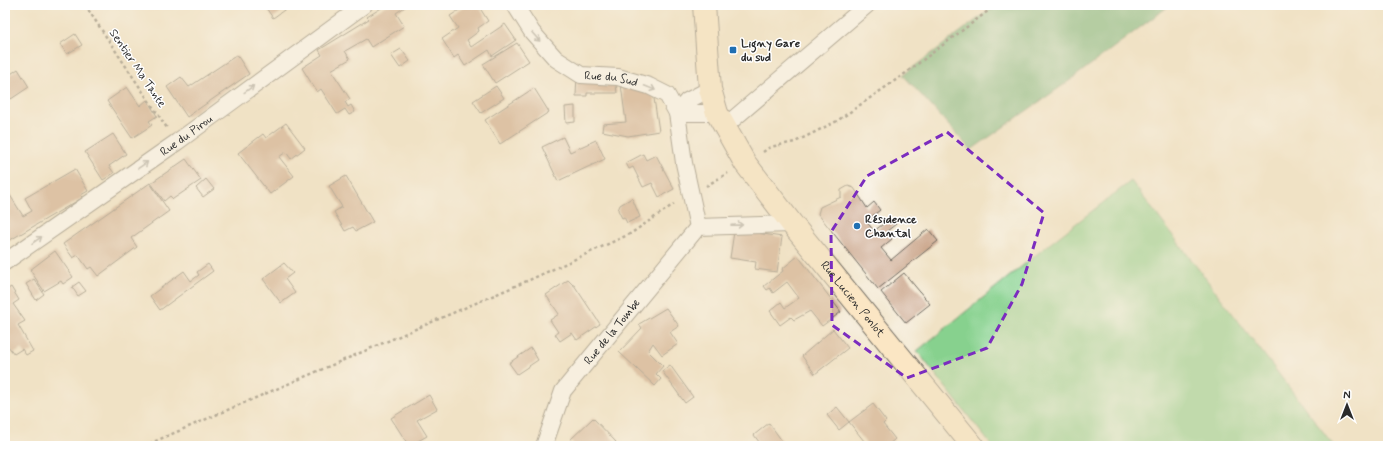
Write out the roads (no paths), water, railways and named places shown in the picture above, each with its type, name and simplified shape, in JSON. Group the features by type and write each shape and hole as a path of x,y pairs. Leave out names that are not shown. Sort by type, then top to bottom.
{"main road":[{"path":"704,5 710,89 720,120 745,163 792,224"},
{"name":"Rue Lucien Ponlot","path":"792,224 973,446"}],"street":[{"name":"Rue du Pirou","path":"5,262 177,142 364,5"},
{"name":"Rue du Sud","path":"515,5 532,32 556,59 581,75 618,77 649,86 667,95 677,113 684,162 698,227"},
{"path":"847,5 847,22"},
{"path":"677,113 720,120 867,5"},
{"path":"677,113 687,101 710,89"},
{"path":"698,227 792,224"},
{"name":"Rue de la Tombe","path":"544,446 563,391 698,227"}],"place":[{"name":"Ligny Gare du sud","path":"733,50"},
{"name":"Résidence Chantal","path":"857,226"}]}
